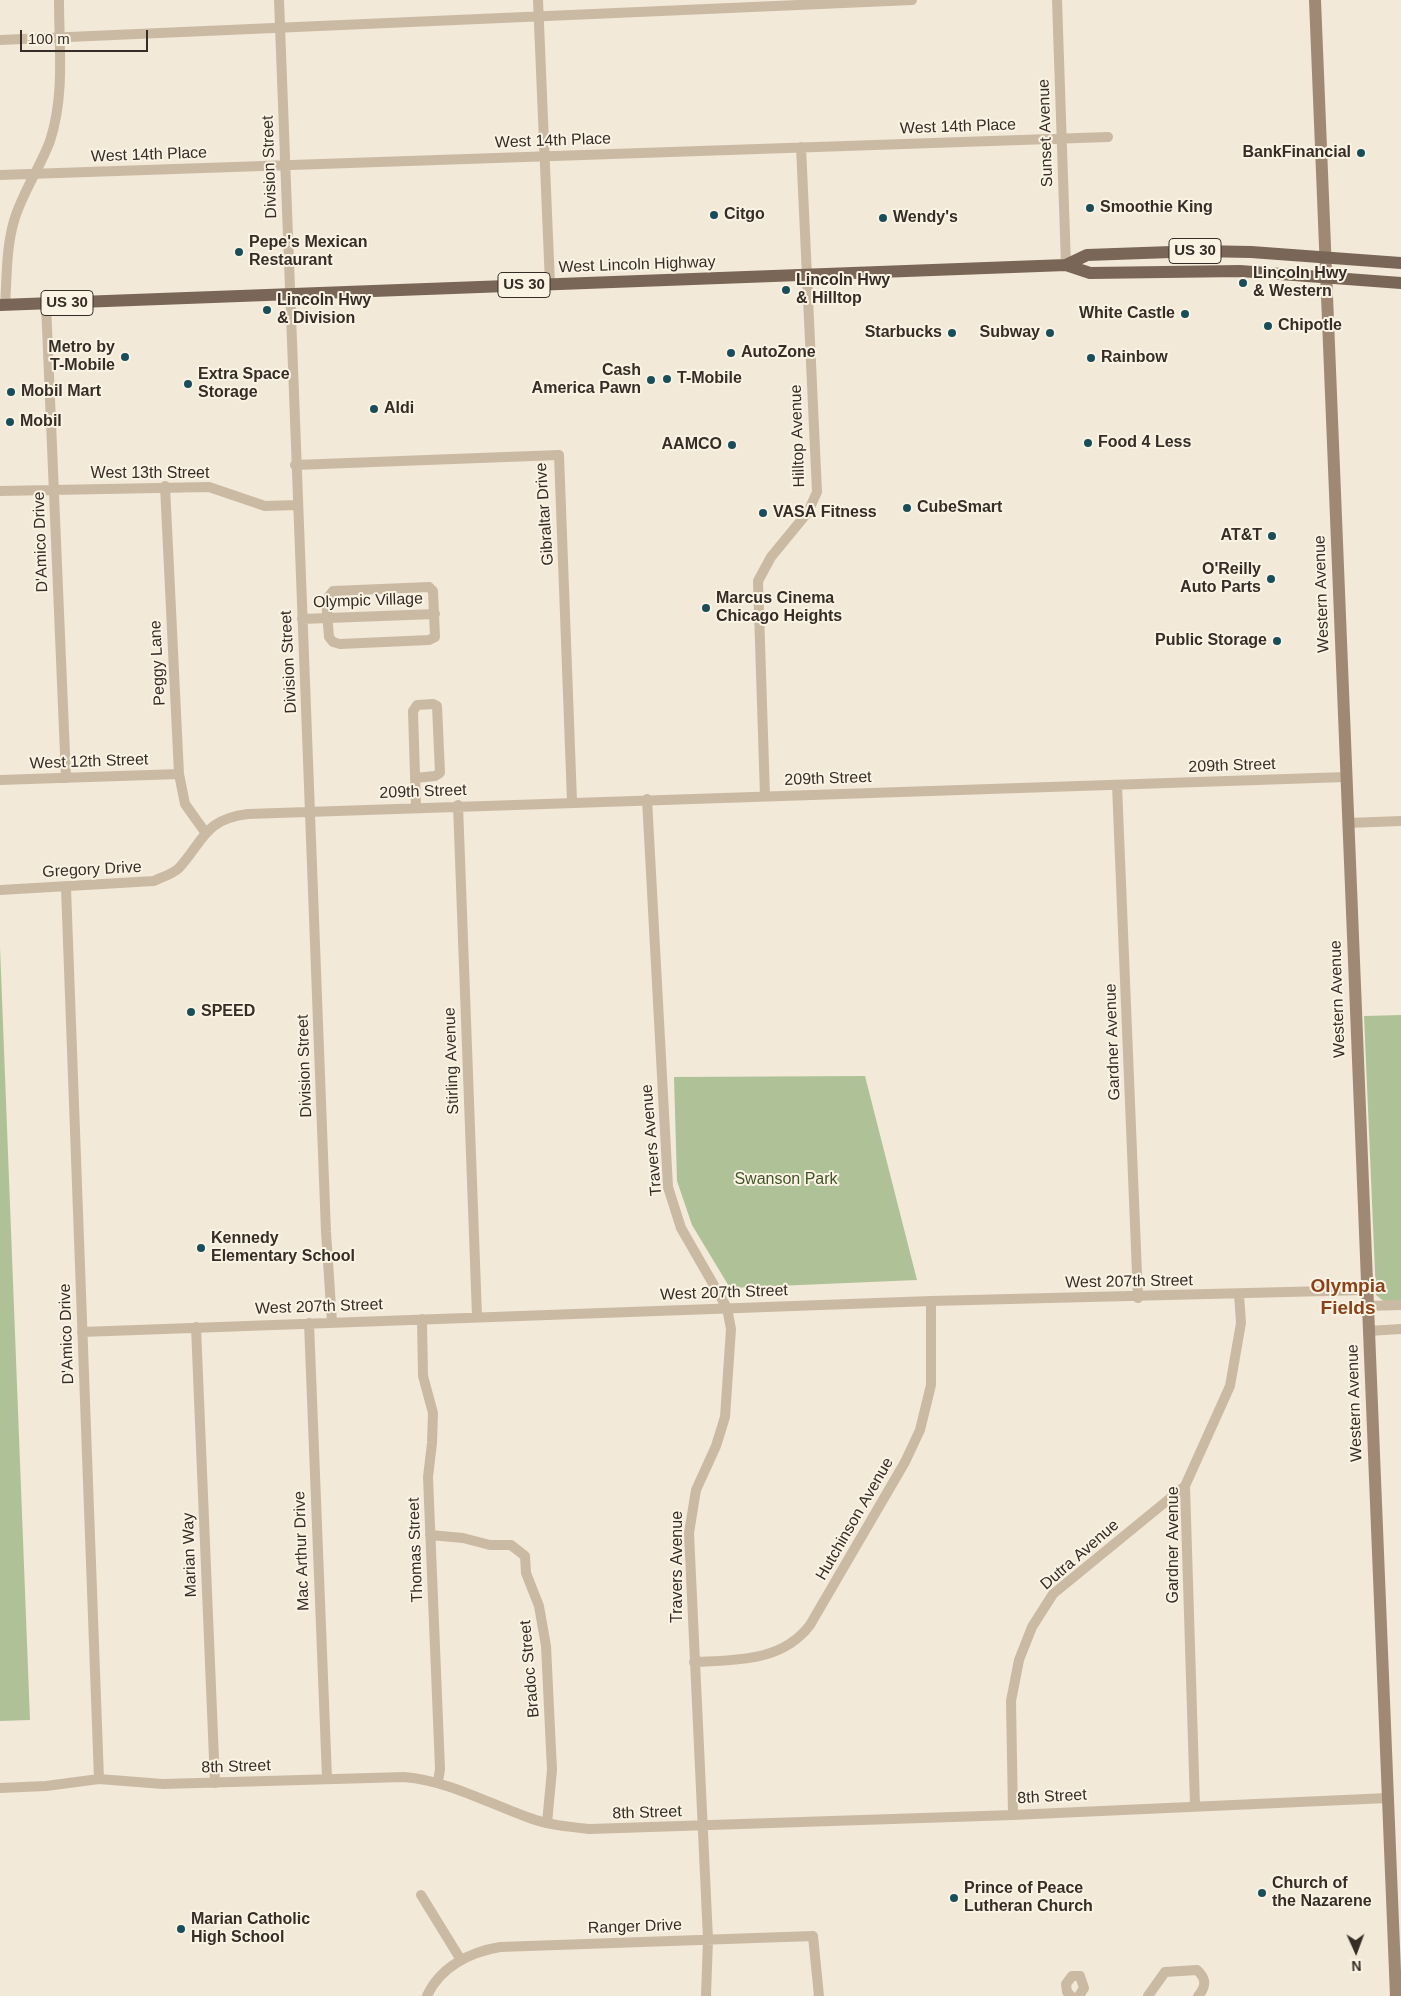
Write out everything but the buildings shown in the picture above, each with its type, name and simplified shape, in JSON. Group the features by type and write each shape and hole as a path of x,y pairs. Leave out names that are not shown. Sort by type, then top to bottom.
{"main road":[{"name":"Western Avenue","path":"1315,0 1396,1996"},
{"name":"West Lincoln Highway","path":"1066,265 1087,255 1168,252 1251,252 1325,257"},
{"name":"US 30","path":"1325,257 1401,263"},
{"name":"West Lincoln Highway","path":"2,305 1066,265 1090,273 1232,271 1326,277"},
{"name":"US 30","path":"1326,277 1401,283"}],"street":[{"path":"2,305 14,220 50,141 58,106 61,72 59,0"},
{"name":"Division Street","path":"279,0 296,505 326,1232 332,1322"},
{"path":"538,0 550,284"},
{"path":"0,40 539,18 799,3 912,0"},
{"name":"Sunset Avenue","path":"1056,0 1066,265"},
{"name":"West 14th Place","path":"0,175 1108,137"},
{"name":"Hilltop Avenue","path":"764,796 758,581 762,570 771,557 808,512 817,492 801,147"},
{"name":"D'Amico Drive","path":"46,304 66,778"},
{"name":"Gibraltar Drive","path":"295,465 559,455 572,802"},
{"name":"West 13th Street","path":"0,491 165,486 209,487 265,506 296,505"},
{"name":"Peggy Lane","path":"165,486 179,774 185,804 205,832"},
{"path":"429,587 433,591 435,614 436,637 429,640 333,642 329,637 326,600 333,591 429,587"},
{"name":"Olympic Village","path":"302,619 435,614"},
{"path":"415,778 436,776 440,773 437,706 433,704 417,706 413,710 415,778 416,807"},
{"name":"West 12th Street","path":"0,780 179,774"},
{"name":"209th Street","path":"310,811 1346,777"},
{"name":"Gardner Avenue","path":"1118,785 1138,1298"},
{"name":"Travers Avenue","path":"647,799 668,1187 680,1228 727,1308 732,1336 725,1418 716,1446 696,1490 690,1519 694,1662 708,1939 706,1996"},
{"name":"Stirling Avenue","path":"458,805 476,1316"},
{"name":"Gregory Drive","path":"0,890 66,888 154,881 177,869 205,832 224,819 236,815 310,811"},
{"path":"1348,823 1401,821"},
{"name":"D'Amico Drive","path":"66,888 99,1779"},
{"name":"West 207th Street","path":"82,1332 196,1326 931,1301 1138,1298 1366,1290"},
{"name":"Gardner Avenue","path":"1195,1806 1185,1486 1230,1386 1241,1324 1239,1294"},
{"name":"Hutchinson Avenue","path":"694,1662 749,1659 768,1654 789,1645 810,1625 905,1462 920,1430 931,1385 931,1301"},
{"path":"1367,1306 1401,1305"},
{"name":"Thomas Street","path":"422,1319 423,1376 432,1413 432,1443 428,1477 440,1769 438,1782"},
{"name":"Mac Arthur Drive","path":"309,1323 327,1778"},
{"name":"Marian Way","path":"196,1326 215,1783"},
{"path":"1368,1330 1401,1329"},
{"name":"Dutra Avenue","path":"1013,1815 1011,1701 1018,1660 1032,1627 1053,1594 1185,1486"},
{"name":"Bradoc Street","path":"430,1536 463,1538 490,1545 511,1545 525,1556 526,1573 539,1606 546,1646 552,1770 547,1823"},
{"name":"8th Street","path":"0,1788 46,1786 99,1779 150,1784 393,1776 438,1782 528,1818 547,1823 590,1829 1013,1815 1388,1798"},
{"path":"421,1895 461,1960"},
{"name":"Ranger Drive","path":"427,1996 443,1974 461,1960 487,1949 813,1936 819,1996"},
{"path":"1148,1996 1164,1972 1197,1970 1203,1975 1205,1984 1204,1989 1198,1996"},
{"path":"1071,1996 1067,1992 1066,1984 1072,1976 1080,1976 1084,1988 1078,1996"}],"green space":[{"path":"0,947 30,1720 0,1721"},
{"path":"1401,1015 1401,1303 1386,1303 1376,1295 1364,1016"},
{"name":"Swanson Park","path":"865,1076 917,1280 730,1288 692,1225 677,1181 674,1077"}],"place":[{"name":"BankFinancial","path":"1361,153"},
{"name":"Smoothie King","path":"1090,208"},
{"name":"Citgo","path":"714,215"},
{"name":"Wendy's","path":"883,218"},
{"name":"Pepe's Mexican Restaurant","path":"239,252"},
{"name":"Lincoln Hwy & Western","path":"1243,283"},
{"name":"Lincoln Hwy & Hilltop","path":"786,290"},
{"name":"Lincoln Hwy & Division","path":"267,310"},
{"name":"White Castle","path":"1185,314"},
{"name":"Chipotle","path":"1268,326"},
{"name":"Starbucks","path":"952,333"},
{"name":"Subway","path":"1050,333"},
{"name":"AutoZone","path":"731,353"},
{"name":"Metro by T-Mobile","path":"125,357"},
{"name":"Rainbow","path":"1091,358"},
{"name":"T-Mobile","path":"667,379"},
{"name":"Cash America Pawn","path":"651,380"},
{"name":"Extra Space Storage","path":"188,384"},
{"name":"Mobil Mart","path":"11,392"},
{"name":"Aldi","path":"374,409"},
{"name":"Mobil","path":"10,422"},
{"name":"Food 4 Less","path":"1088,443"},
{"name":"AAMCO","path":"732,445"},
{"name":"CubeSmart","path":"907,508"},
{"name":"VASA Fitness","path":"763,513"},
{"name":"AT&T","path":"1272,536"},
{"name":"O'Reilly Auto Parts","path":"1271,579"},
{"name":"Marcus Cinema Chicago Heights","path":"706,608"},
{"name":"Public Storage","path":"1277,641"},
{"name":"SPEED","path":"191,1012"},
{"name":"Kennedy Elementary School","path":"201,1248"},
{"name":"Church of the Nazarene","path":"1262,1893"},
{"name":"Prince of Peace Lutheran Church","path":"954,1898"},
{"name":"Marian Catholic High School","path":"181,1929"}],"district":[{"name":"Olympia Fields","path":"1348,1298"}]}
